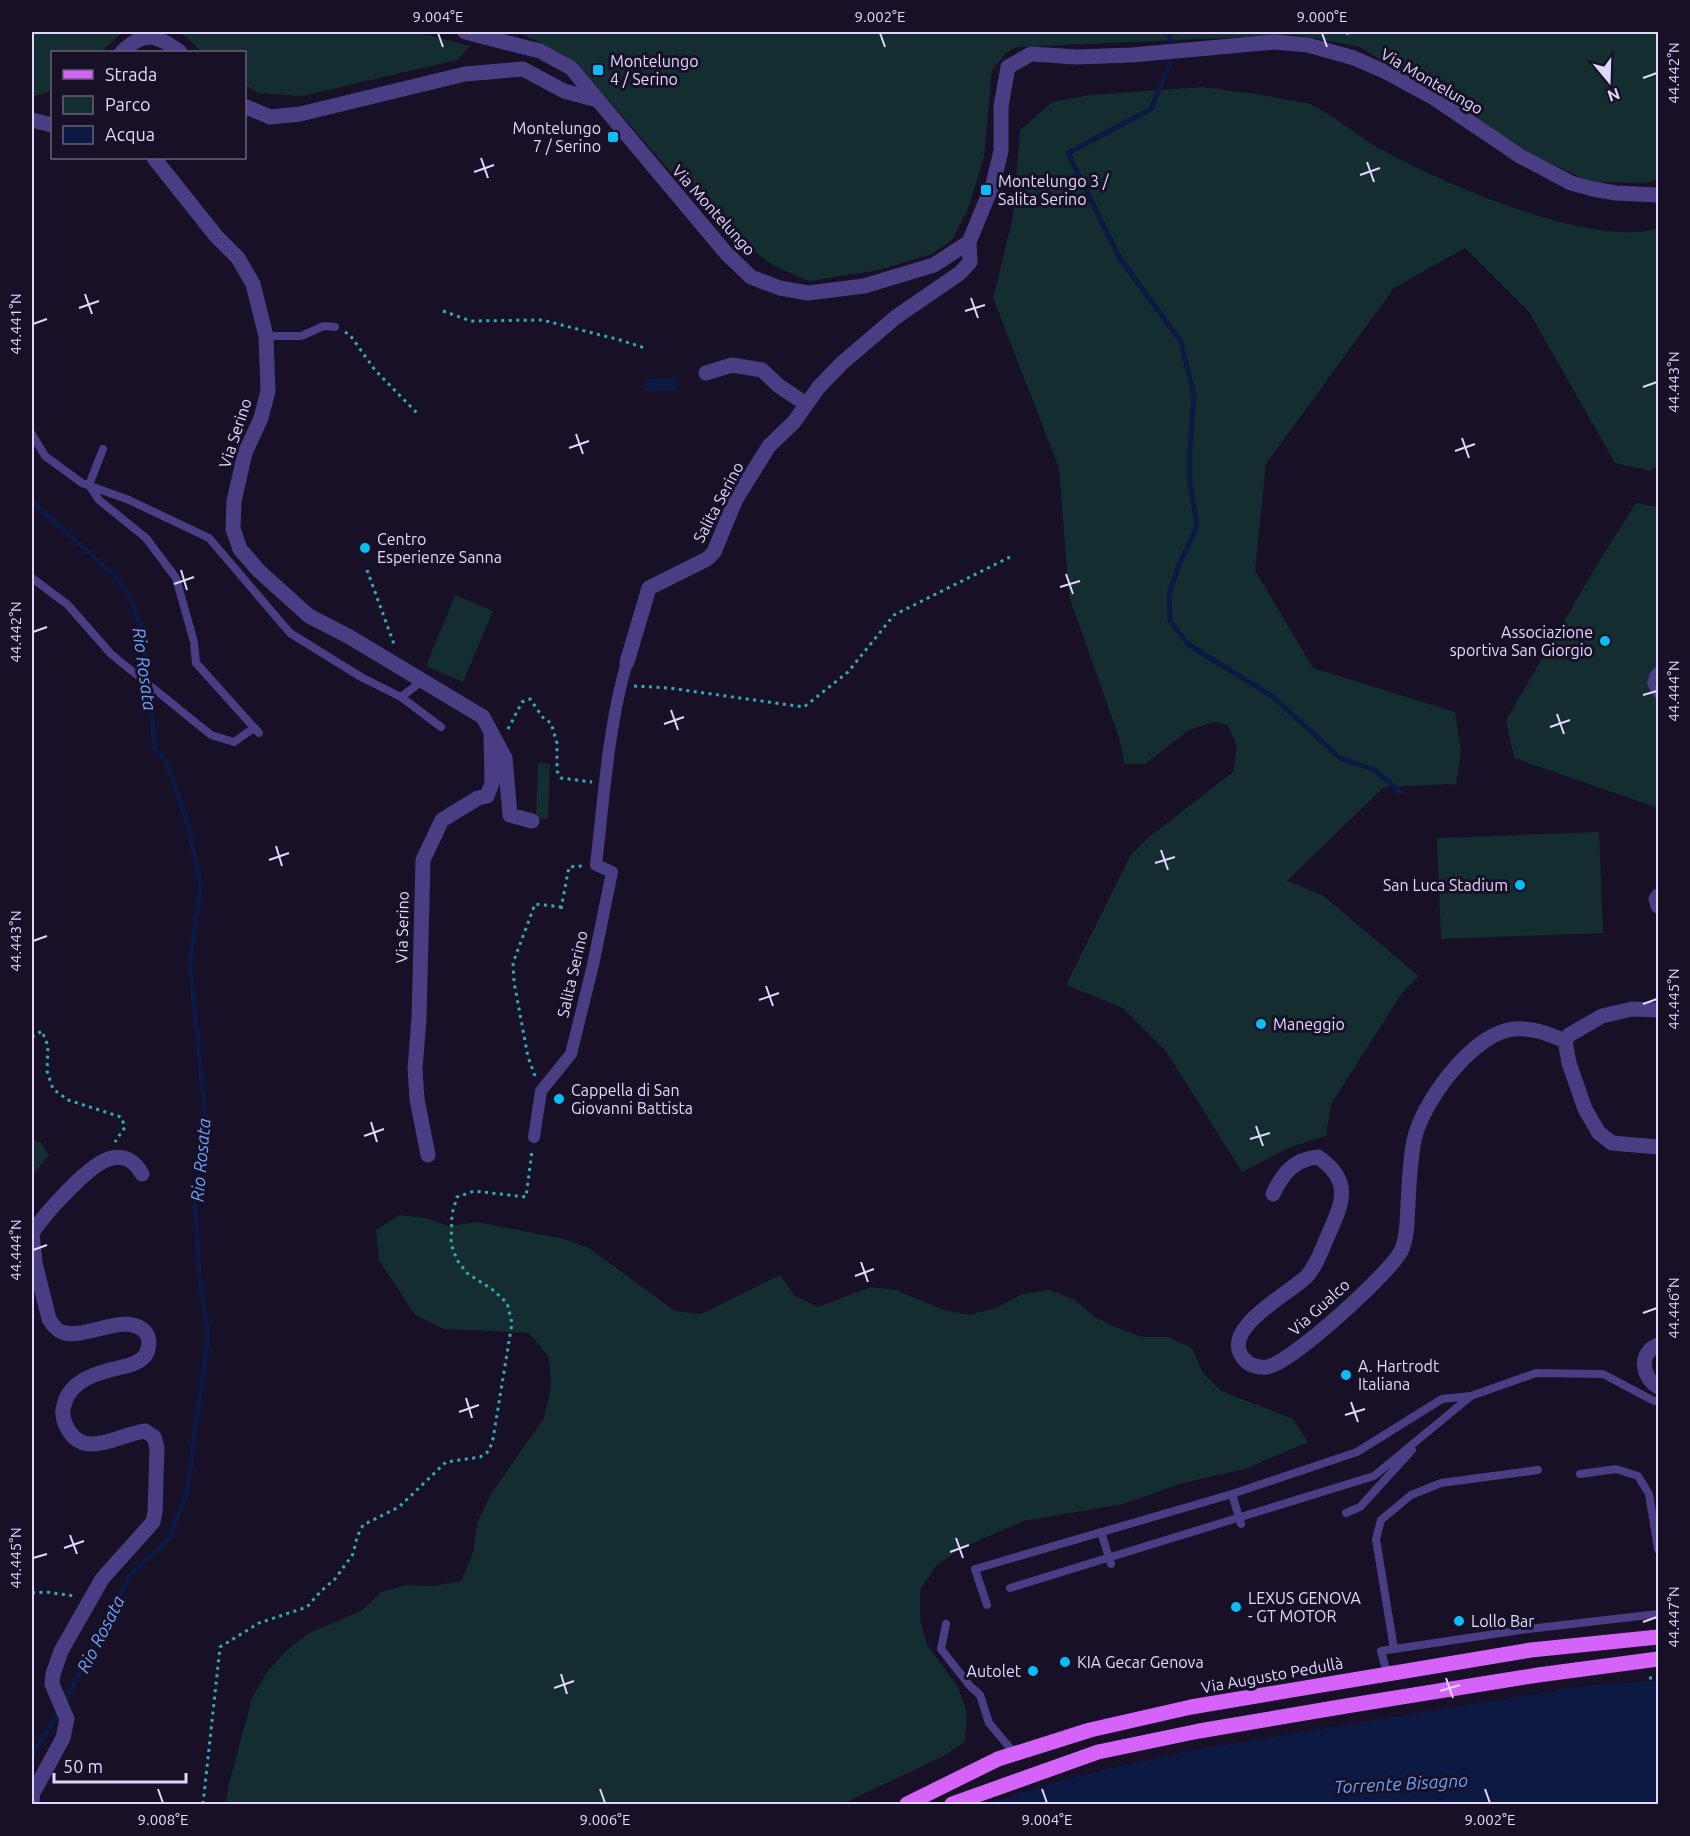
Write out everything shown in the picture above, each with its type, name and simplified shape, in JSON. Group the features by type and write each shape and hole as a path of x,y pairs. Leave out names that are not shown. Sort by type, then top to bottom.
{"main road":[{"name":"Via Augusto Pedullà","path":"907,1804 998,1759 1090,1730 1191,1707 1531,1650 1659,1637"},
{"path":"952,1804 1098,1752 1199,1731 1515,1678 1659,1659"}],"street":[{"name":"Via Montelungo","path":"465,32 540,51 571,68 726,253 751,277 780,288 808,293 864,286 896,278 934,265 969,242 993,184 1000,151 1001,106 1008,68 1031,54 1077,57 1132,55 1274,42 1308,45 1354,58 1386,72 1434,98 1520,156 1571,183 1616,193 1659,195"},
{"path":"123,51 133,42 144,37 158,37 179,51"},
{"path":"246,107 270,117 300,114 465,74 523,69 564,91 597,100"},
{"path":"32,120 51,125"},
{"name":"Via Serino","path":"155,159 216,236 238,258 253,284 266,336 268,391 261,417 244,453 234,501 233,530 240,549 259,571 309,616 348,636 483,717 505,758 510,814 532,821"},
{"name":"Salita Serino","path":"541,1091 571,1054 593,965 612,872 596,865 604,783 620,685 649,588 707,559 714,552 736,499 769,446 794,422 818,388 851,355 896,317 960,273 970,262 969,242"},
{"path":"706,373 732,365 762,370 779,386 806,404"},
{"name":"Via Serino","path":"428,1155 417,1099 415,1070 419,1017 423,860 442,820 478,798 487,796 492,783 494,738"},
{"path":"1659,896 1656,899 1659,906"},
{"path":"1659,1010 1632,1009 1602,1017 1569,1035 1565,1041 1569,1063 1585,1109 1599,1133 1612,1143 1659,1147"},
{"name":"Via Gualco","path":"1273,1194 1281,1177 1289,1168 1299,1161 1318,1157 1329,1164 1336,1174 1342,1197 1340,1209 1317,1261 1308,1275 1255,1317 1244,1328 1239,1338 1239,1350 1246,1362 1267,1367 1291,1356 1321,1332 1391,1265 1401,1252 1407,1235 1409,1180 1415,1138 1434,1097 1451,1071 1481,1044 1507,1030 1536,1030 1565,1041"},
{"path":"534,1137 541,1091"},
{"path":"32,1801 41,1776 63,1738 67,1719 52,1684 61,1651 102,1579 153,1522 157,1448 154,1437 145,1431 90,1444 79,1441 66,1427 64,1403 72,1389 82,1381 141,1360 149,1348 148,1335 136,1326 125,1325 113,1324 73,1334 61,1332 54,1327 45,1308 35,1263 32,1233 60,1199 107,1159 120,1157 130,1161 137,1165 142,1174"},
{"path":"1659,1345 1647,1354 1644,1364 1650,1382 1659,1387"}],"lane":[{"path":"266,336 301,336 324,327 335,327"},
{"path":"32,434 45,456 82,483 129,500 209,538 290,633 362,677 401,697 441,727"},
{"path":"89,485 103,449"},
{"path":"32,578 68,605 111,654 211,735 234,742 257,730 195,663 194,642 176,578 146,538 99,500 89,485"},
{"path":"1659,670 1654,674 1651,683 1659,695"},
{"path":"401,697 422,681"},
{"path":"987,1605 975,1569 1232,1494 1357,1452 1442,1399 1471,1396 1536,1373 1603,1374 1654,1401 1659,1401"},
{"path":"1010,1588 1374,1476 1471,1396"},
{"path":"1346,1513 1360,1507 1432,1428"},
{"path":"1394,1649 1376,1539 1381,1520 1411,1495 1441,1484 1538,1470"},
{"path":"1580,1474 1616,1470 1638,1476 1649,1494 1659,1549"},
{"path":"1232,1494 1241,1524"},
{"path":"1101,1532 1111,1564"},
{"path":"1387,1673 1381,1651 1528,1629 1659,1614"},
{"path":"946,1624 941,1649 970,1686 980,1695 989,1723 1010,1748"}],"path":[{"path":"443,311 471,321 542,320 645,348"},
{"path":"335,327 350,335 375,370 417,412"},
{"path":"620,685 669,688 804,708 848,672 894,615 1012,556"},
{"path":"367,570 405,671"},
{"path":"494,738 505,737 522,702 530,699 544,719 550,723 557,743 557,771 561,777 604,783"},
{"name":"Salita Serino","path":"541,1091 528,1058 514,982 513,963 536,904 561,908 569,867 596,865"},
{"path":"32,1037 42,1031 48,1046 47,1071 53,1089 68,1100 121,1117 125,1127 109,1151 107,1159"},
{"path":"203,1804 220,1647 259,1623 308,1606 335,1579 353,1554 363,1525 399,1507 447,1462 480,1457 489,1451 493,1439 512,1323 507,1304 493,1290 467,1273 457,1260 451,1244 452,1214 457,1197 474,1191 526,1197 534,1137"},
{"path":"32,1593 46,1592 83,1597 90,1601"},
{"path":"1648,1678 1659,1678"}],"green space":[{"path":"32,32 123,32 103,51 51,51 51,91 32,97"},
{"path":"180,32 417,32 470,46 457,60 302,96 258,93 246,86 246,51 201,51"},
{"path":"518,32 1658,32 1658,178 1648,183 1591,182 1537,157 1360,47 1296,35 1017,47 1006,53 992,70 984,157 968,209 952,240 932,254 879,270 809,281 776,267 718,227 611,103 565,56"},
{"path":"1203,87 1310,104 1401,160 1473,193 1555,221 1595,229 1630,232 1658,228 1658,467 1650,471 1615,463 1529,312 1465,248 1394,288 1266,464 1255,570 1313,668 1455,712 1461,751 1456,784 1384,787 1287,881 1322,895 1419,976 1402,993 1331,1104 1326,1136 1290,1147 1242,1172 1166,1051 1123,1008 1066,985 1130,856 1149,837 1233,772 1237,747 1228,725 1214,722 1189,730 1145,764 1125,764 1118,735 1069,596 1059,468 993,298 1013,217 1020,130 1052,102 1090,95"},
{"name":"Associazione sportiva San Giorgio","path":"1636,503 1658,507 1658,808 1514,758 1506,720"},
{"path":"455,595 493,611 463,682 426,666"},
{"path":"538,763 550,764 548,819 536,819"},
{"name":"San Luca Stadium","path":"1599,832 1603,933 1441,939 1437,838"},
{"path":"32,1140 40,1142 49,1155 32,1176"},
{"path":"400,1215 425,1218 449,1226 477,1222 564,1239 589,1248 675,1311 701,1314 780,1275 795,1296 818,1307 871,1287 896,1290 944,1310 969,1315 996,1308 1022,1294 1049,1290 1075,1300 1095,1317 1118,1328 1142,1337 1169,1337 1192,1348 1203,1373 1221,1391 1293,1419 1308,1442 1245,1469 1183,1483 1123,1504 1024,1521 961,1548 936,1566 920,1590 920,1619 927,1645 958,1687 967,1713 965,1742 940,1758 842,1804 226,1804 228,1788 252,1698 267,1672 286,1651 309,1633 361,1611 381,1592 407,1585 434,1586 461,1581 473,1553 477,1523 491,1494 544,1418 551,1388 549,1357 529,1333 444,1329 415,1315 379,1260 376,1230"}],"water":[{"path":"676,378 676,390 644,391 644,379"},
{"name":"Torrente Bisagno","path":"1658,1681 1658,1804 986,1804 1068,1778 1187,1751 1589,1685"}],"waterway":[{"path":"1170,32 1170,63 1151,109 1068,153 1119,257 1181,342 1194,395 1190,483 1197,526 1178,568 1169,595 1170,621 1189,645 1272,696 1340,758 1375,770 1400,792"},
{"name":"Rio Rosata","path":"32,502 114,575 128,593 143,632 155,749 166,761 186,818 201,885 190,962 206,1121 195,1201 199,1274 208,1336 187,1492 168,1540 131,1574 64,1703"},
{"name":"Rio Rosata","path":"32,1755 60,1711"}],"place":[{"name":"Montelungo 4 / Serino","path":"598,70"},
{"name":"Montelungo 7 / Serino","path":"613,137"},
{"name":"Montelungo 3 / Salita Serino","path":"986,190"},
{"name":"Centro Esperienze Sanna","path":"365,548"},
{"name":"Associazione sportiva San Giorgio","path":"1605,641"},
{"name":"San Luca Stadium","path":"1520,885"},
{"name":"Maneggio","path":"1261,1024"},
{"name":"Cappella di San Giovanni Battista","path":"559,1099"},
{"name":"A. Hartrodt Italiana","path":"1346,1375"},
{"name":"LEXUS GENOVA - GT MOTOR","path":"1236,1607"},
{"name":"Lollo Bar","path":"1459,1621"},
{"name":"KIA Gecar Genova","path":"1065,1662"},
{"name":"Autolet","path":"1033,1671"}]}
